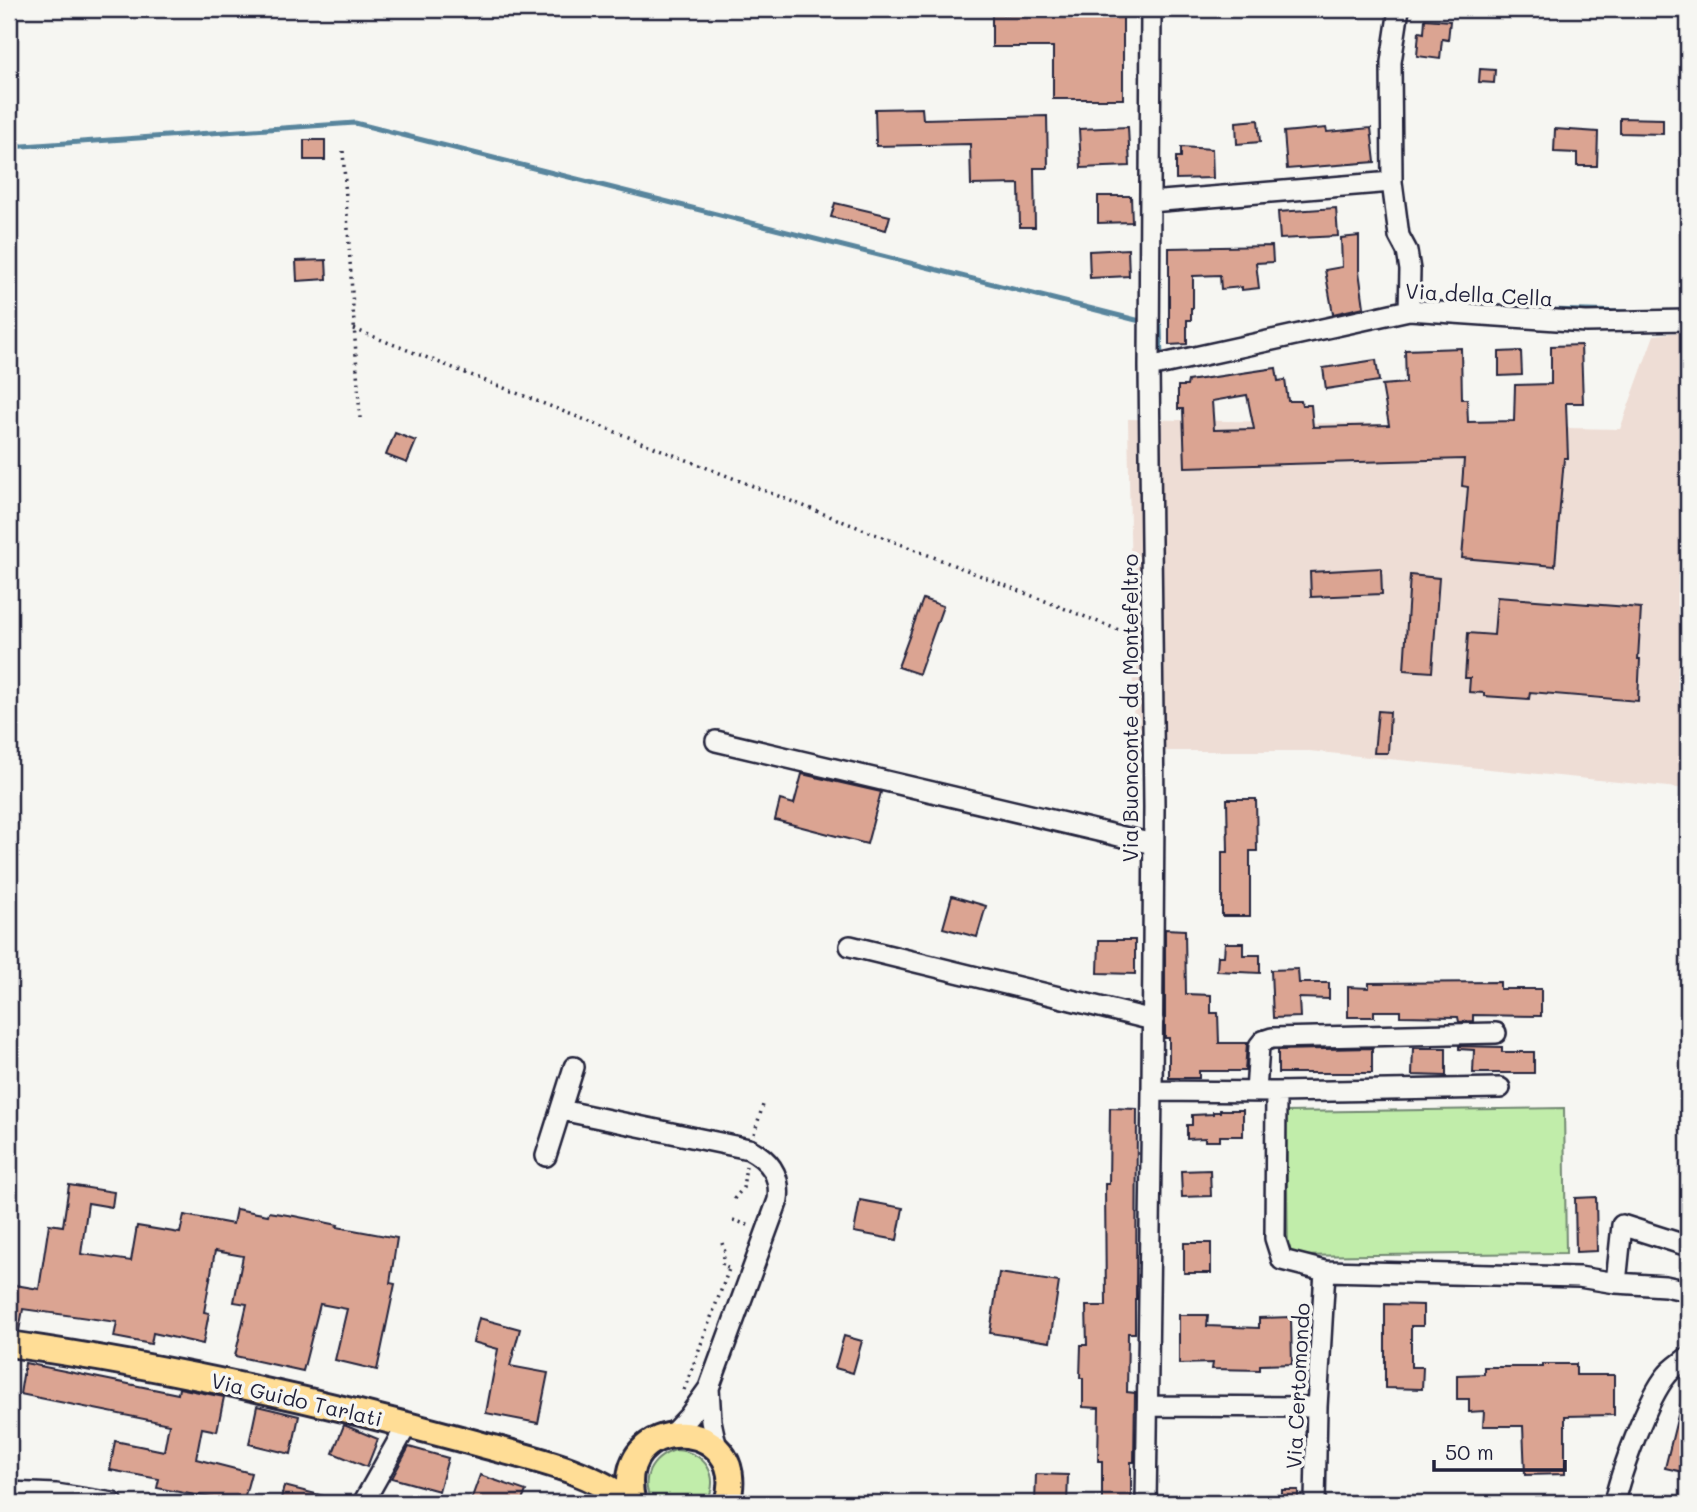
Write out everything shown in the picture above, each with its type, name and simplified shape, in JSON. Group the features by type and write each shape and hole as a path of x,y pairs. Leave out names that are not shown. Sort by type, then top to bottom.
{"main road":[{"name":"Via Guido Tarlati","path":"9,1344 162,1370 302,1399 407,1425 580,1474 632,1503"},
{"path":"632,1503 630,1472 637,1457 652,1442 672,1434 688,1434 704,1439 717,1449 726,1461 730,1476 727,1503"},
{"path":"580,1474 615,1466 637,1457"}],"street":[{"name":"Via Buonconte da Montefeltro","path":"1146,1503 1153,1020 1149,368 1151,9"},
{"path":"1399,9 1391,62 1392,182 1399,236 1407,251 1410,270 1409,310"},
{"path":"1150,202 1392,182"},
{"name":"Via della Cella","path":"1149,368 1409,310 1586,322 1688,320"},
{"path":"716,741 1153,844"},
{"path":"850,946 1153,1020"},
{"path":"1256,1091 1259,1046 1263,1041 1272,1038 1496,1033"},
{"path":"546,1156 575,1067"},
{"path":"1152,1091 1500,1088"},
{"path":"1276,1092 1275,1238 1282,1261 1325,1271 1578,1277 1665,1286 1688,1292"},
{"path":"561,1110 749,1149 767,1160 777,1178 779,1195 709,1388 672,1434"},
{"path":"1616,1283 1622,1225 1688,1246"},
{"name":"Via Certomondo","path":"1315,1503 1317,1407 1325,1271"},
{"path":"1614,1503 1617,1487 1654,1394 1667,1374 1688,1357"},
{"path":"709,1388 711,1422 717,1449"},
{"path":"1148,1406 1317,1407"},
{"path":"363,1503 407,1425"},
{"path":"9,1492 56,1494 113,1503"}],"path":[{"path":"343,150 360,418"},
{"path":"354,329 1152,643"},
{"path":"722,1243 725,1252 722,1266 751,1275"},
{"path":"682,1394 729,1269"}],"shaded area":[{"path":"1688,331 1688,789 1309,751 1134,751 1128,419 1620,429 1654,335"}],"green space":[{"path":"1564,1108 1566,1253 1288,1256 1286,1112"},
{"path":"675,1450 695,1455 708,1467 712,1484 706,1503 653,1503 647,1486 649,1471 659,1458"}],"building":[{"path":"992,15 1123,15 1123,99 1053,99 1053,47 992,47"},
{"path":"1425,19 1450,21 1448,40 1442,39 1440,59 1417,56 1419,32 1424,33"},
{"path":"1480,69 1495,70 1494,83 1479,82"},
{"path":"922,108 923,119 1047,116 1048,168 1034,168 1035,227 1020,227 1019,184 971,185 970,144 876,146 875,109"},
{"path":"1620,118 1663,119 1663,134 1620,133"},
{"path":"1258,120 1260,142 1237,144 1236,122"},
{"path":"1128,127 1130,166 1081,168 1079,129"},
{"path":"1326,128 1327,132 1371,128 1375,162 1287,169 1284,132"},
{"path":"1555,129 1598,132 1597,166 1577,166 1577,153 1554,152"},
{"path":"304,140 325,140 325,160 304,160"},
{"path":"1181,147 1212,149 1213,178 1176,179 1176,157 1181,157"},
{"path":"1098,196 1131,196 1132,222 1098,223"},
{"path":"835,203 890,216 886,230 831,217"},
{"path":"1336,208 1338,236 1280,239 1278,212"},
{"path":"1359,236 1359,271 1364,307 1333,314 1325,270 1342,267 1341,238"},
{"path":"1272,246 1273,262 1256,263 1259,288 1221,289 1220,275 1193,276 1193,308 1191,320 1187,320 1187,344 1169,345 1169,248"},
{"path":"1128,249 1129,276 1090,278 1089,251"},
{"path":"326,260 327,279 297,281 296,261"},
{"path":"1581,345 1583,403 1566,403 1568,458 1564,458 1555,566 1462,558 1468,487 1462,486 1464,459 1185,467 1183,409 1178,409 1178,386 1187,386 1188,381 1276,368 1278,381 1285,380 1288,401 1301,401 1302,405 1311,405 1313,427 1389,425 1382,385 1406,383 1405,350 1461,348 1462,399 1467,399 1468,422 1514,421 1515,385 1551,384 1551,346","holes":["1247,395 1254,429 1214,430 1212,401"]},
{"path":"1521,351 1522,375 1499,376 1499,352"},
{"path":"1376,360 1379,381 1326,389 1323,368"},
{"path":"395,433 416,441 407,463 386,455"},
{"path":"1381,568 1382,594 1311,597 1310,572"},
{"path":"1410,575 1439,578 1432,672 1404,670"},
{"path":"1497,597 1641,608 1638,701 1530,692 1529,699 1484,696 1484,693 1469,692 1470,678 1465,678 1468,633 1494,635"},
{"path":"923,599 943,606 919,674 898,667"},
{"path":"1378,711 1390,712 1388,753 1374,753"},
{"path":"802,774 881,792 867,844 775,820 780,800 794,804"},
{"path":"1227,799 1256,799 1257,851 1250,851 1250,916 1222,916 1222,852 1228,852"},
{"path":"952,896 986,906 977,937 943,928"},
{"path":"1165,929 1185,930 1186,994 1211,995 1211,1013 1218,1013 1219,1043 1247,1043 1245,1071 1199,1071 1199,1078 1169,1078 1169,1038 1165,1038"},
{"path":"1099,940 1135,940 1135,974 1098,973"},
{"path":"1225,943 1243,943 1243,955 1260,955 1260,973 1217,971 1218,956 1224,956"},
{"path":"1298,969 1299,983 1329,983 1329,999 1299,998 1300,1017 1273,1018 1271,970"},
{"path":"1500,982 1500,989 1541,989 1541,1016 1473,1015 1473,1021 1459,1022 1458,1017 1400,1016 1400,1011 1374,1011 1374,1017 1348,1017 1348,987 1369,988 1369,983"},
{"path":"1459,1046 1502,1047 1502,1052 1534,1052 1534,1073 1473,1073 1474,1050 1459,1049"},
{"path":"1372,1048 1372,1073 1278,1073 1278,1050"},
{"path":"1413,1048 1446,1048 1446,1076 1412,1075"},
{"path":"1110,1108 1137,1109 1135,1333 1128,1333 1127,1392 1135,1393 1131,1503 1102,1503 1102,1461 1098,1461 1099,1408 1083,1407 1083,1378 1080,1378 1081,1345 1087,1345 1086,1306 1106,1306 1105,1184 1109,1184"},
{"path":"1220,1110 1243,1110 1243,1136 1220,1136 1220,1141 1187,1139 1187,1125 1192,1125 1192,1115 1213,1114"},
{"path":"1210,1170 1211,1196 1182,1197 1181,1171"},
{"path":"69,1185 114,1192 112,1207 88,1203 81,1254 131,1261 137,1226 180,1233 184,1215 233,1224 236,1209 268,1215 269,1212 294,1216 397,1238 390,1283 395,1284 377,1370 335,1360 347,1309 320,1304 303,1371 235,1356 247,1304 234,1302 243,1256 215,1251 204,1312 209,1313 203,1344 153,1333 151,1344 114,1337 117,1322 23,1309 19,1331 9,1329 9,1284 39,1289 49,1224 63,1226"},
{"path":"1596,1197 1597,1251 1576,1252 1575,1198"},
{"path":"860,1200 903,1208 897,1240 854,1232"},
{"path":"1184,1243 1211,1243 1211,1273 1184,1273"},
{"path":"999,1273 1059,1282 1050,1342 990,1333"},
{"path":"1385,1304 1423,1305 1423,1326 1411,1326 1411,1367 1423,1367 1422,1389 1385,1388"},
{"path":"1179,1315 1208,1315 1207,1326 1259,1328 1259,1318 1291,1317 1292,1364 1260,1365 1260,1370 1212,1369 1213,1363 1179,1364"},
{"path":"479,1318 520,1329 510,1366 548,1373 538,1423 486,1413 498,1349 473,1342"},
{"path":"844,1336 862,1341 853,1373 835,1368"},
{"path":"25,1363 178,1394 179,1388 224,1397 217,1431 202,1428 196,1459 251,1473 243,1503 211,1503 212,1498 157,1488 159,1479 110,1470 115,1441 164,1451 169,1424 20,1394"},
{"path":"1543,1364 1576,1364 1576,1375 1614,1375 1614,1415 1565,1416 1565,1474 1525,1475 1523,1426 1483,1426 1484,1411 1469,1412 1469,1399 1457,1399 1457,1375 1484,1374 1484,1367 1543,1367"},
{"path":"1683,1395 1688,1396 1688,1473 1665,1468"},
{"path":"257,1406 299,1416 291,1454 249,1444"},
{"path":"344,1425 378,1439 367,1467 333,1453"},
{"path":"409,1447 448,1458 439,1491 392,1478"},
{"path":"1036,1474 1068,1475 1067,1503 1035,1503"},
{"path":"480,1475 526,1491 521,1503 470,1503"},
{"path":"284,1486 332,1498 332,1503 280,1503"},
{"path":"1282,1490 1298,1490 1298,1503 1282,1503"}],"waterway":[{"path":"9,147 355,123 1160,326 1161,361"},
{"path":"1548,310 1626,312"}]}
